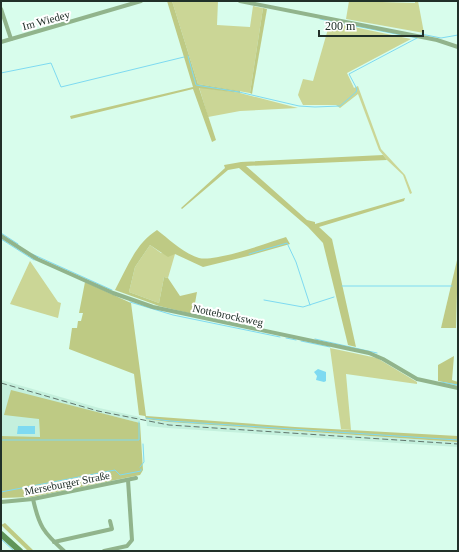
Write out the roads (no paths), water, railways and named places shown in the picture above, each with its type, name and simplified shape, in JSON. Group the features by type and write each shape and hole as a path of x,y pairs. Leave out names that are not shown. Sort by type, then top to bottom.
{"main road":[{"path":"1,534 20,551"}],"street":[{"name":"Im Wiedey","path":"1,42 141,1"},
{"path":"240,1 437,40 458,47"},
{"path":"1,9 11,39"},
{"name":"Nottebrocksweg","path":"1,236 37,259 128,299 181,314 369,353 383,358 417,379 458,388"},
{"name":"Merseburger Straße","path":"1,502 33,499 136,478"},
{"path":"104,551 127,546 132,540 128,480"},
{"path":"33,499 40,524 54,542 64,551"},
{"path":"54,542 112,529 110,521"}],"water":[{"path":"318,369 326,372 326,381 316,380 317,376 314,372"},
{"path":"18,426 35,426 35,434 17,434"}],"waterway":[{"path":"320,19 417,38"},
{"path":"421,34 441,38 458,35"},
{"path":"188,56 196,85 239,92 299,106 340,106 356,92 357,89 349,74 417,38"},
{"path":"1,73 51,63 61,87 184,57"},
{"path":"1,233 18,244"},
{"path":"1,239 34,260"},
{"path":"249,254 287,243 296,262 310,305"},
{"path":"32,254 112,290"},
{"path":"342,286 452,286"},
{"path":"264,300 303,307 334,297"},
{"path":"130,302 173,315 280,337"},
{"path":"286,338 296,340"},
{"path":"315,339 377,353"},
{"path":"301,341 330,347"},
{"path":"441,382 458,385"},
{"path":"146,418 170,421 458,440"},
{"path":"1,440 139,440 139,422"},
{"path":"140,467 144,462 143,444"},
{"path":"1,492 115,470 120,475 141,471 141,469"},
{"path":"1,539 14,551"}],"railway":[{"path":"1,383 98,411 169,425 458,444"}]}
